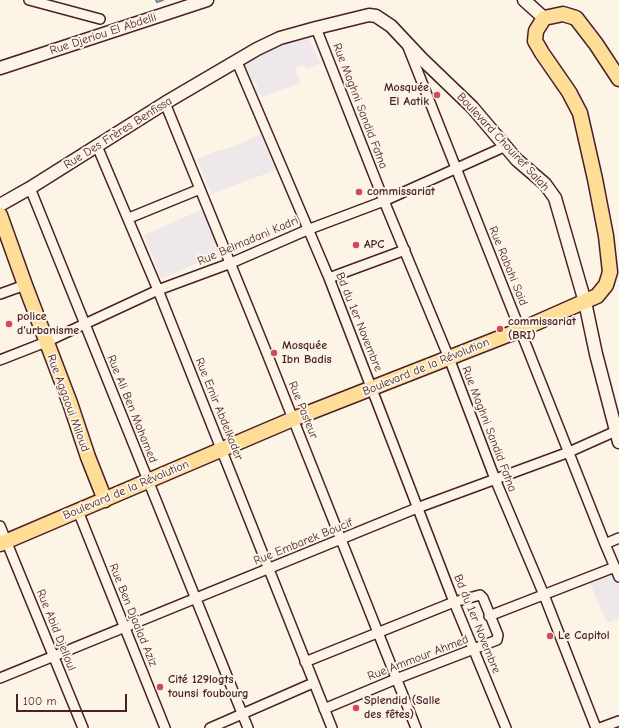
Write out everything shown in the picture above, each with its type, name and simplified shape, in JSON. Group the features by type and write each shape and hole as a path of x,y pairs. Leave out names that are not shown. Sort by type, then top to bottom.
{"main road":[{"name":"Rue Djeriou El Abdelli","path":"0,68 207,0"},
{"path":"524,0 544,18 563,14 576,18 596,44 619,79"},
{"name":"Boulevard Chouiref Salah","path":"237,62 257,49 280,38 369,15 376,16 391,26 472,107 517,160 545,184 555,198 585,302 617,436"},
{"name":"Boulevard de la Révolution","path":"3,543 372,386 520,330 597,296 606,285 610,272 606,236 596,179 580,113 570,92 535,41 536,31 544,18"},
{"name":"Rue Des Frères Benfissa","path":"0,205 30,188 165,103 237,62"},
{"name":"Rue Aggaoui Miloud","path":"0,215 105,500"}],"street":[{"path":"29,0 100,19"},
{"name":"Rue Maghni Sandid Fatna","path":"316,28 384,201 449,358 495,480 544,595 596,728"},
{"name":"Rue Rabahi Said","path":"406,42 615,567"},
{"name":"Bd du 1er Novembre","path":"237,62 307,230 329,278 372,386 417,508 506,728"},
{"name":"Rue Pasteur","path":"165,103 231,263 416,728"},
{"name":"Rue Emir Abdelkader","path":"97,146 129,218 332,728"},
{"name":"Rue Belmadani Kadri","path":"0,360 46,342 158,290 231,263 307,230 384,201 506,146"},
{"name":"Rue Ali Ben Mohamed","path":"30,188 248,728"},
{"path":"129,218 200,189"},
{"path":"329,278 405,250"},
{"path":"0,294 25,285"},
{"name":"Rue Embarek Boucif","path":"0,678 342,540 417,508 569,452 617,436"},
{"name":"Rue Ben Djaalad Aziz","path":"78,511 165,728"},
{"name":"Rue Abid Djelloul","path":"0,526 3,543 55,656 83,728"},
{"path":"605,544 619,538"},
{"path":"489,616 615,567 619,577"},
{"name":"Rue Ammour Ahmed","path":"305,662 454,602 481,595 498,638 474,649 396,678 324,709"},
{"path":"210,728 313,683"},
{"path":"600,728 619,721"}],"shaded area":[{"path":"308,36 321,63 306,69 304,65 295,68 301,83 261,97 260,94 258,95 255,89 258,88 254,81 250,83 242,65 271,44"},
{"path":"261,134 276,170 211,194 197,159 213,152 230,148"},
{"path":"203,209 222,253 161,279 144,235"},
{"path":"613,571 619,585 619,618 607,623 589,581"}],"waterway":[{"path":"156,0 157,2 163,0"}],"place":[{"name":"Mosquée El Aatik","path":"437,95"},
{"name":"commissariat","path":"359,192"},
{"name":"APC","path":"356,245"},
{"name":"police d'urbanisme","path":"9,324"},
{"name":"commissariat (BRI)","path":"500,329"},
{"name":"Mosquée Ibn Badis","path":"274,353"},
{"name":"Le Capitol","path":"550,636"},
{"name":"Cité 129logts tounsi foubourg","path":"160,687"},
{"name":"Splendid (Salle des fêtes)","path":"356,708"}]}
